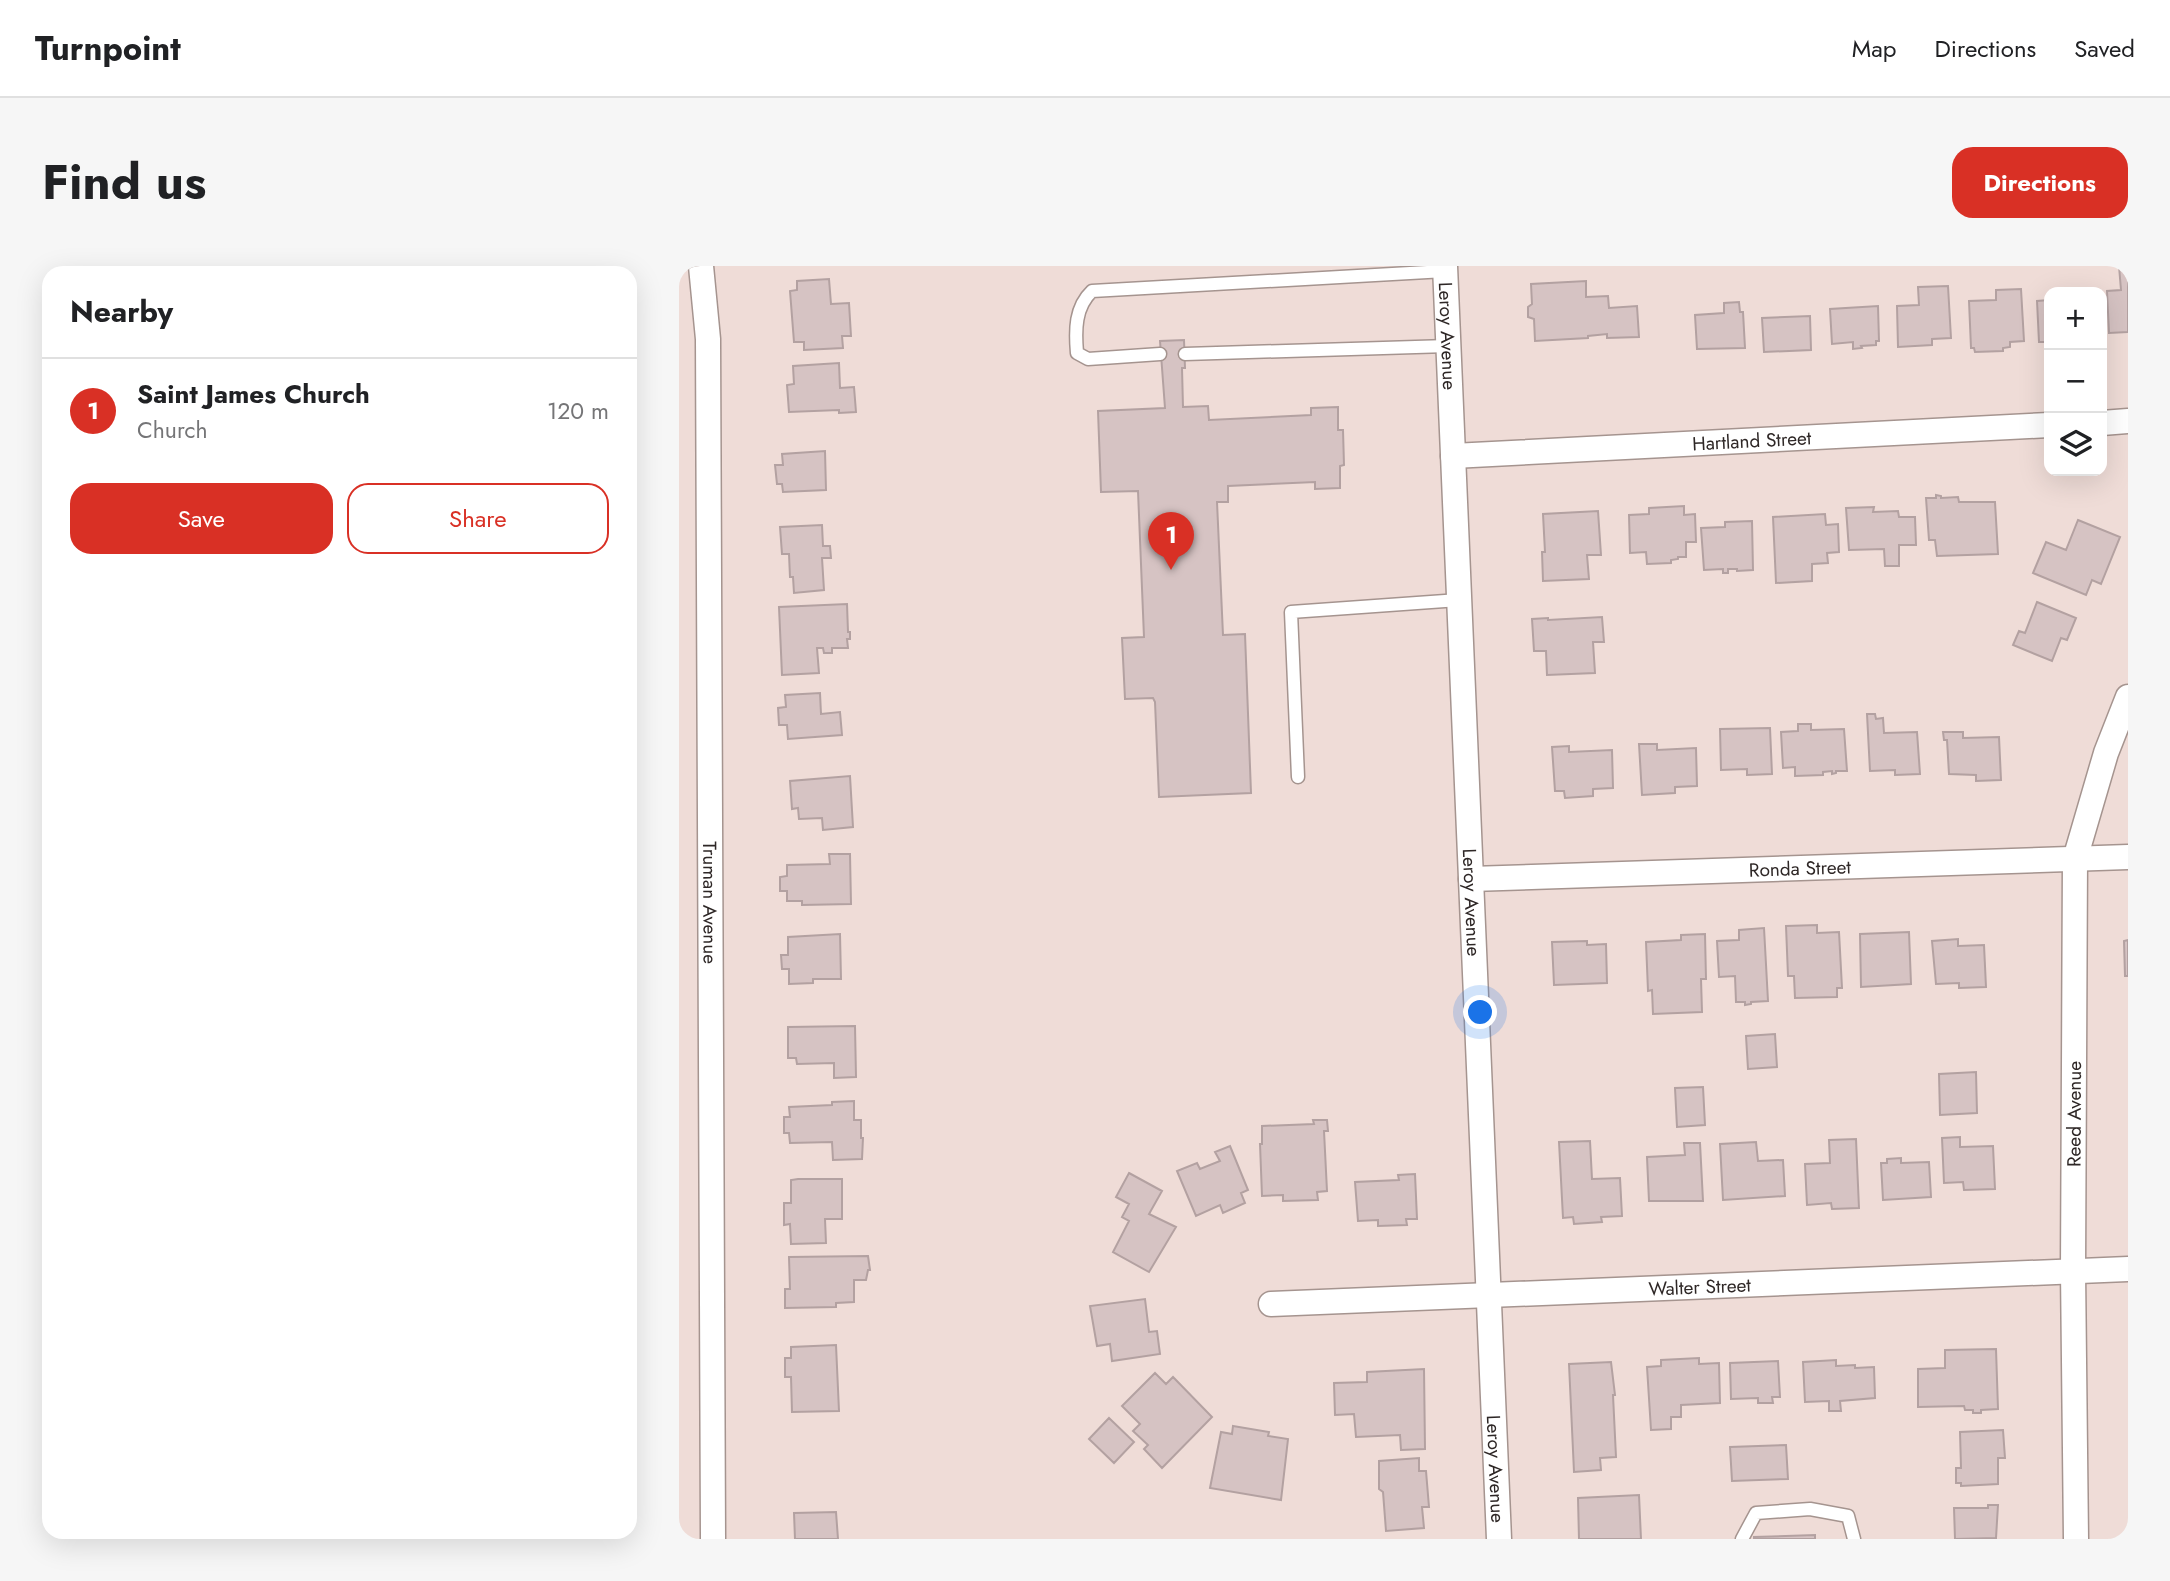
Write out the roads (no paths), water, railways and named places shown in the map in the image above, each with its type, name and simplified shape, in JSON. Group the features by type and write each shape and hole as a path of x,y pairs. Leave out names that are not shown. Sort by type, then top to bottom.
{"street":[{"name":"Truman Avenue","path":"701,266 708,339 713,1539"},
{"name":"Leroy Avenue","path":"1445,268 1491,1295 1499,1539"},
{"path":"2107,423 2128,421"},
{"name":"Hartland Street","path":"1453,456 2044,425"},
{"name":"Reed Avenue","path":"2076,1539 2073,1271 2075,859 2106,753 2128,697"},
{"name":"Ronda Street","path":"1471,879 2128,857"},
{"name":"Walter Street","path":"1271,1304 2128,1269"}],"lane":[{"path":"1160,354 1088,359 1077,353 1076,330 1082,301 1092,291 1445,268"},
{"path":"1185,354 1448,346"},
{"path":"1298,777 1291,611 1459,600"},
{"path":"1742,1539 1756,1513 1810,1509 1848,1516 1854,1539"}],"place":[{"name":"Saint James Church","path":"1171,570"}]}
